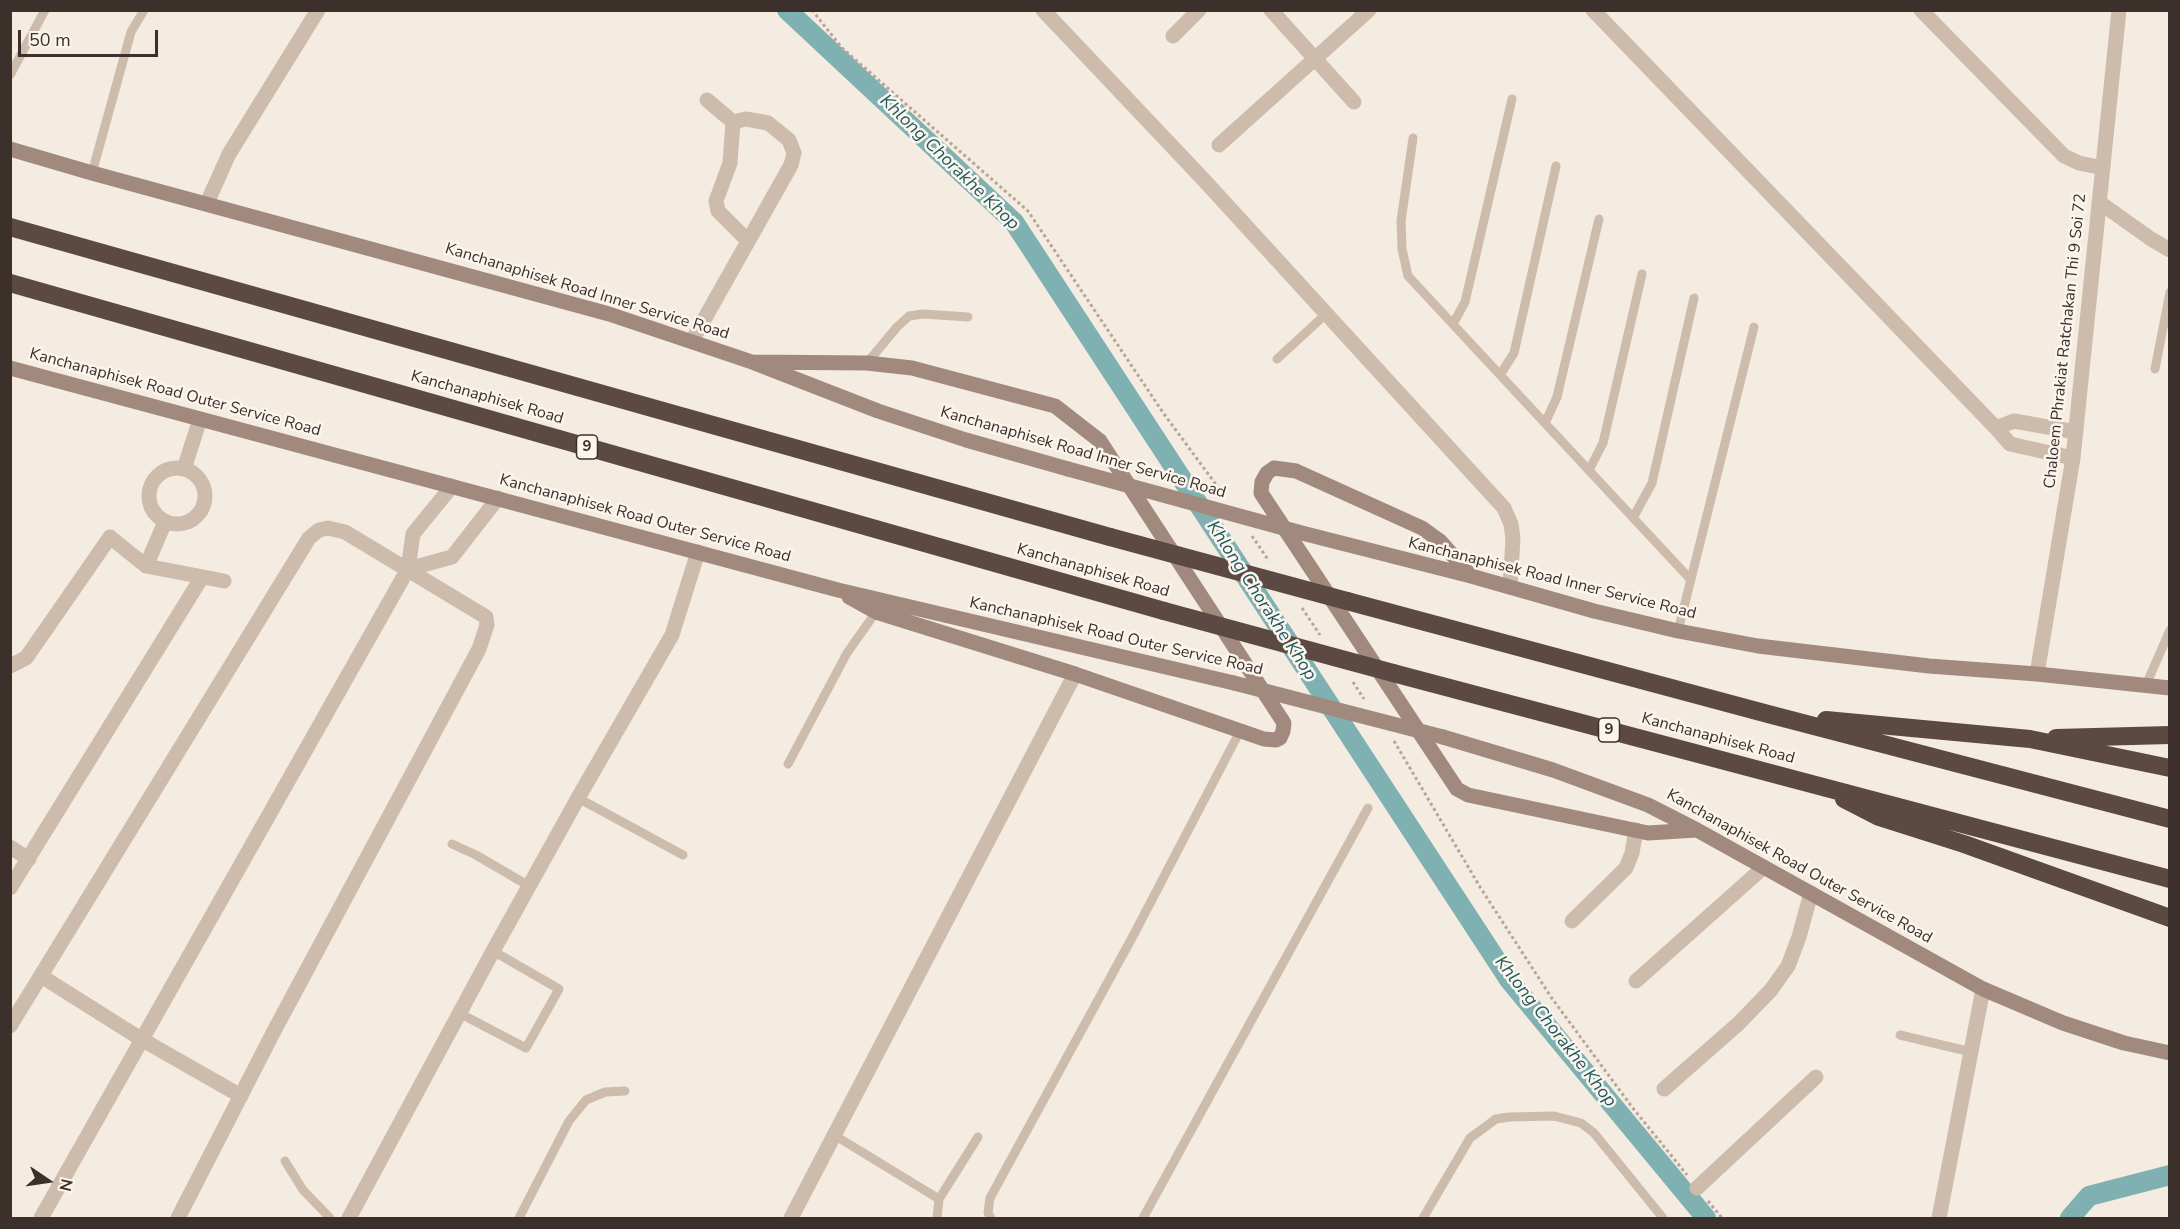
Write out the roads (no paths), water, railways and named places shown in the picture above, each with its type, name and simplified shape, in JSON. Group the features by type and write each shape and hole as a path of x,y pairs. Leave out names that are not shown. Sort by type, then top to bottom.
{"highway":[{"path":"10,227 1110,537 2169,819"},
{"name":"Kanchanaphisek Road","path":"10,283 1164,611 2169,879"},
{"path":"1768,714 2030,739 2169,768"},
{"path":"2030,739 2169,735"},
{"path":"1824,787 1879,817 1964,844 2169,918"}],"main road":[{"name":"Kanchanaphisek Road Inner Service Road","path":"10,148 92,173 515,287 692,341 889,415 966,440 1594,611 1678,631 1758,646 1929,666 2037,674 2169,688"},
{"path":"752,362 867,363 912,368 1054,406 1101,441 1284,723 1283,731 1280,738 1276,740 1264,739 1075,674 876,612 856,603 838,590"},
{"name":"Kanchanaphisek Road Outer Service Road","path":"10,368 838,590 1234,683 1443,737 1553,770 1648,805 1698,830 1983,989 2063,1023 2169,1053"},
{"path":"1471,576 1440,541 1422,528 1296,471 1274,468 1267,473 1262,482 1260,493 1457,789 1468,795 1636,830 1668,833 1698,830"}],"street":[{"path":"207,203 230,154 318,10"},
{"path":"1043,10 1203,179 1504,508 1511,524 1513,539 1510,587"},
{"path":"1173,36 1199,10"},
{"path":"1271,10 1354,102"},
{"path":"1219,145 1369,10"},
{"path":"1593,10 2010,444 2073,458"},
{"path":"1921,10 2064,156 2079,163 2103,168"},
{"name":"Chaloem Phrakiat Ratchakan Thi 9 Soi 72","path":"2037,674 2073,458 2119,10"},
{"path":"707,100 733,122"},
{"path":"692,341 790,165 794,153 789,140 768,123 746,119 733,122"},
{"path":"733,122 730,163 716,201 718,211 748,241"},
{"path":"2099,202 2169,250"},
{"path":"184,469 200,419"},
{"path":"1996,428 2014,422 2076,432"},
{"path":"171,468 184,469 197,476 202,483 206,501 202,510 189,522 179,524 165,522 155,513 150,504 151,486 163,472 171,468"},
{"path":"41,1218 408,569 413,534 452,486"},
{"path":"408,569 452,557 498,498"},
{"path":"146,566 165,522"},
{"path":"10,1026 309,538 318,530 328,528 345,532 486,617 487,625 473,659 178,1218"},
{"path":"10,666 26,658 110,537 146,566 224,582"},
{"path":"349,1218 529,886 672,635 698,552"},
{"path":"10,888 202,577"},
{"path":"791,1218 1075,674"},
{"path":"1572,921 1626,868 1632,853 1636,830"},
{"path":"10,847 29,859"},
{"path":"1636,981 1764,867"},
{"path":"1664,1089 1738,1024 1771,990 1788,966 1811,893"},
{"path":"41,976 141,1039 241,1095"},
{"path":"1940,1218 1983,989"},
{"path":"1697,1188 1816,1077"}],"lane":[{"path":"10,75 45,10"},
{"path":"92,173 131,32 144,10"},
{"path":"1453,324 1465,302 1512,99"},
{"path":"1413,138 1401,221 1402,249 1408,276 1691,580"},
{"path":"1500,375 1514,353 1556,166"},
{"path":"1545,423 1557,397 1599,219"},
{"path":"1589,470 1603,443 1642,274"},
{"path":"2155,369 2169,292"},
{"path":"1634,518 1652,483 1694,298"},
{"path":"867,363 909,316 922,314 968,317"},
{"path":"1277,359 1326,314"},
{"path":"1678,631 1754,327"},
{"path":"788,764 847,653 876,612"},
{"path":"2146,685 2169,630"},
{"path":"991,1218 988,1213 990,1198 1133,936 1240,731"},
{"path":"578,798 683,855"},
{"path":"1143,1218 1368,808"},
{"path":"452,844 476,855 529,886"},
{"path":"459,1013 526,1048 560,989 493,951"},
{"path":"1900,1035 1971,1052"},
{"path":"519,1218 568,1121 586,1100 605,1092 625,1091"},
{"path":"1423,1218 1470,1138 1496,1119 1509,1116 1554,1116 1581,1124 1594,1133 1663,1218"},
{"path":"834,1135 939,1199"},
{"path":"937,1218 939,1199 978,1137"},
{"path":"285,1161 303,1190 330,1218"}],"waterway":[{"name":"Khlong Chorakhe Khop","path":"787,10 1014,222 1510,981 1706,1218"},
{"name":"Khlong Chorakhe Khop","path":"2070,1218 2089,1196 2170,1175"}]}
